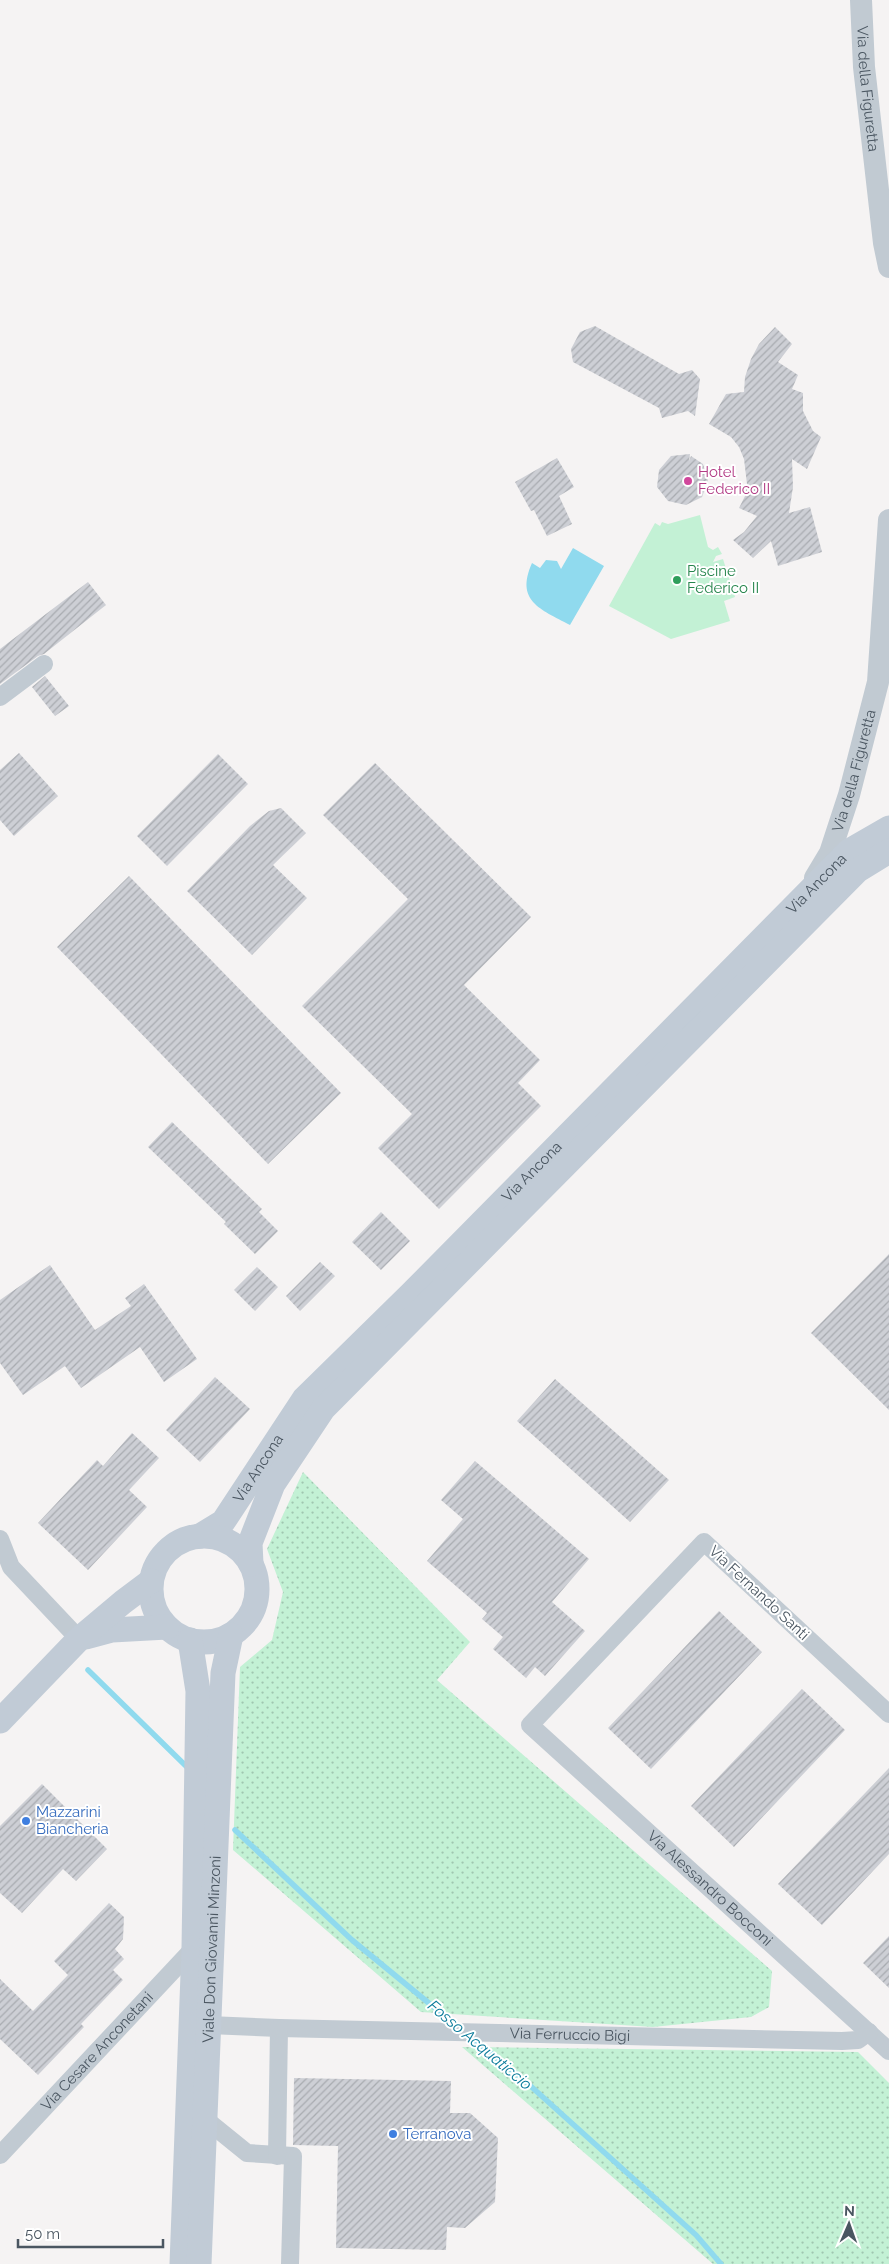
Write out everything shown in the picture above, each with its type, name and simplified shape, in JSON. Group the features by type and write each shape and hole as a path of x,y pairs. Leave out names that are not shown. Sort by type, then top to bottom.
{"main road":[{"name":"Via Ancona","path":"200,1536 223,1522 304,1399 411,1294 849,851 889,828"},
{"name":"Via Ancona","path":"251,1564 250,1543 272,1484 323,1409 858,870 889,851"},
{"path":"200,1536 224,1540 244,1554 251,1564 258,1586 254,1609 244,1624 231,1635 218,1640 190,1640 178,1635 167,1627 154,1606 151,1582 160,1559 177,1543 200,1536"},
{"path":"0,1721 79,1639 123,1602 151,1582"},
{"path":"79,1639 112,1630 167,1627"},
{"name":"Viale Don Giovanni Minzoni","path":"200,2264 223,1673 231,1635"},
{"name":"Viale Don Giovanni Minzoni","path":"182,2264 194,1948 198,1691 190,1640"}],"street":[{"name":"Via della Figuretta","path":"860,0 864,67 884,243 889,267"},
{"name":"Via della Figuretta","path":"806,894 830,853 849,795 878,682 889,520"},
{"path":"0,697 44,664"},
{"path":"0,1539 12,1567 79,1639"},
{"name":"Via Fernando Santi","path":"530,1725 704,1542 889,1714"},
{"name":"Via Alessandro Bocconi","path":"530,1725 889,2051"},
{"name":"Via Cesare Anconetani","path":"0,2155 194,1948"},
{"name":"Via Ferruccio Bigi","path":"209,2025 842,2041 858,2040 869,2032"},
{"path":"277,2156 279,2028"},
{"path":"205,2119 247,2153 294,2156 290,2264"}],"green space":[{"name":"Piscine Federico II","path":"700,515 708,547 713,550 718,547 722,554 716,556 713,562 723,559 735,597 724,601 730,621 671,639 609,606 655,523 660,526 662,522 668,524"},
{"path":"303,1472 470,1642 437,1680 772,1971 769,2007 751,2017 653,2027 421,2012 233,1850 240,1667 272,1640 283,1592 267,1549"},
{"path":"462,2047 858,2052 889,2083 889,2264 713,2264"}],"water":[{"path":"573,548 604,566 570,625 549,614 533,602 527,586 532,563 540,568 546,560 557,561 561,569"}],"building":[{"path":"595,326 679,374 692,370 700,379 695,416 688,411 662,418 659,408 573,362 571,349 580,332"},
{"name":"Hotel Federico II","path":"775,327 792,344 778,362 798,375 792,389 803,393 803,411 813,431 821,437 807,469 792,459 793,487 789,513 810,507 822,552 778,566 771,541 753,558 733,540 744,532 757,516 739,508 745,496 747,484 744,459 739,447 731,437 709,424 726,394 744,392 745,377 751,359 759,344"},
{"path":"690,454 689,461 691,456 703,464 708,481 702,497 686,505 668,501 657,487 659,470 671,456"},
{"path":"557,458 574,487 559,496 572,524 547,536 534,510 531,511 515,482"},
{"path":"88,582 106,605 44,654 38,656 0,684 0,649"},
{"path":"45,676 69,706 55,716 32,687"},
{"path":"19,753 58,796 14,836 0,820 0,770"},
{"path":"218,754 248,784 167,866 137,836"},
{"path":"375,763 531,917 464,985 540,1060 518,1083 541,1106 439,1209 378,1148 412,1114 302,1006 408,899 323,815"},
{"path":"281,808 306,833 273,865 307,898 252,955 187,891 250,826 269,811"},
{"path":"129,876 341,1093 268,1164 57,947"},
{"path":"172,1122 262,1209 259,1212 278,1231 255,1254 224,1224 226,1222 148,1147"},
{"path":"381,1212 410,1241 381,1270 352,1242"},
{"path":"889,1254 889,1410 811,1333"},
{"path":"320,1262 335,1276 300,1311 286,1296"},
{"path":"50,1265 95,1330 131,1306 125,1298 144,1284 197,1359 164,1382 140,1347 81,1388 65,1366 23,1395 0,1363 0,1300"},
{"path":"257,1267 278,1287 255,1311 234,1290"},
{"path":"215,1377 250,1409 200,1462 166,1430"},
{"path":"555,1379 669,1480 630,1522 517,1421"},
{"path":"132,1433 159,1458 129,1490 147,1507 88,1570 38,1523 97,1460 103,1466"},
{"path":"475,1461 589,1559 552,1602 585,1631 545,1676 535,1667 526,1678 493,1649 503,1637 482,1619 487,1613 427,1561 463,1519 441,1500"},
{"path":"719,1611 762,1652 651,1769 608,1728"},
{"path":"802,1689 845,1730 734,1847 691,1806"},
{"path":"889,1768 889,1854 822,1925 778,1884"},
{"path":"42,1784 107,1849 76,1881 63,1869 22,1913 0,1893 0,1826"},
{"path":"109,1903 124,1917 123,1939 115,1949 124,1959 113,1970 123,1980 81,2024 84,2027 38,2075 0,2039 0,1979 33,2011 68,1975 54,1961"},
{"path":"889,1936 889,1988 863,1963"},
{"path":"294,2078 451,2081 450,2113 470,2113 498,2138 495,2202 465,2228 447,2227 446,2250 336,2248 338,2146 293,2145"}],"waterway":[{"path":"88,1670 189,1769"},
{"name":"Fosso Acquaticcio","path":"235,1830 352,1940 458,2027"},
{"name":"Fosso Acquaticcio","path":"471,2037 525,2081 696,2235 721,2264"}],"place":[{"name":"Hotel Federico II","path":"688,481"},
{"name":"Piscine Federico II","path":"677,580"},
{"name":"Mazzarini Biancheria","path":"26,1821"},
{"name":"Terranova","path":"393,2134"}]}
